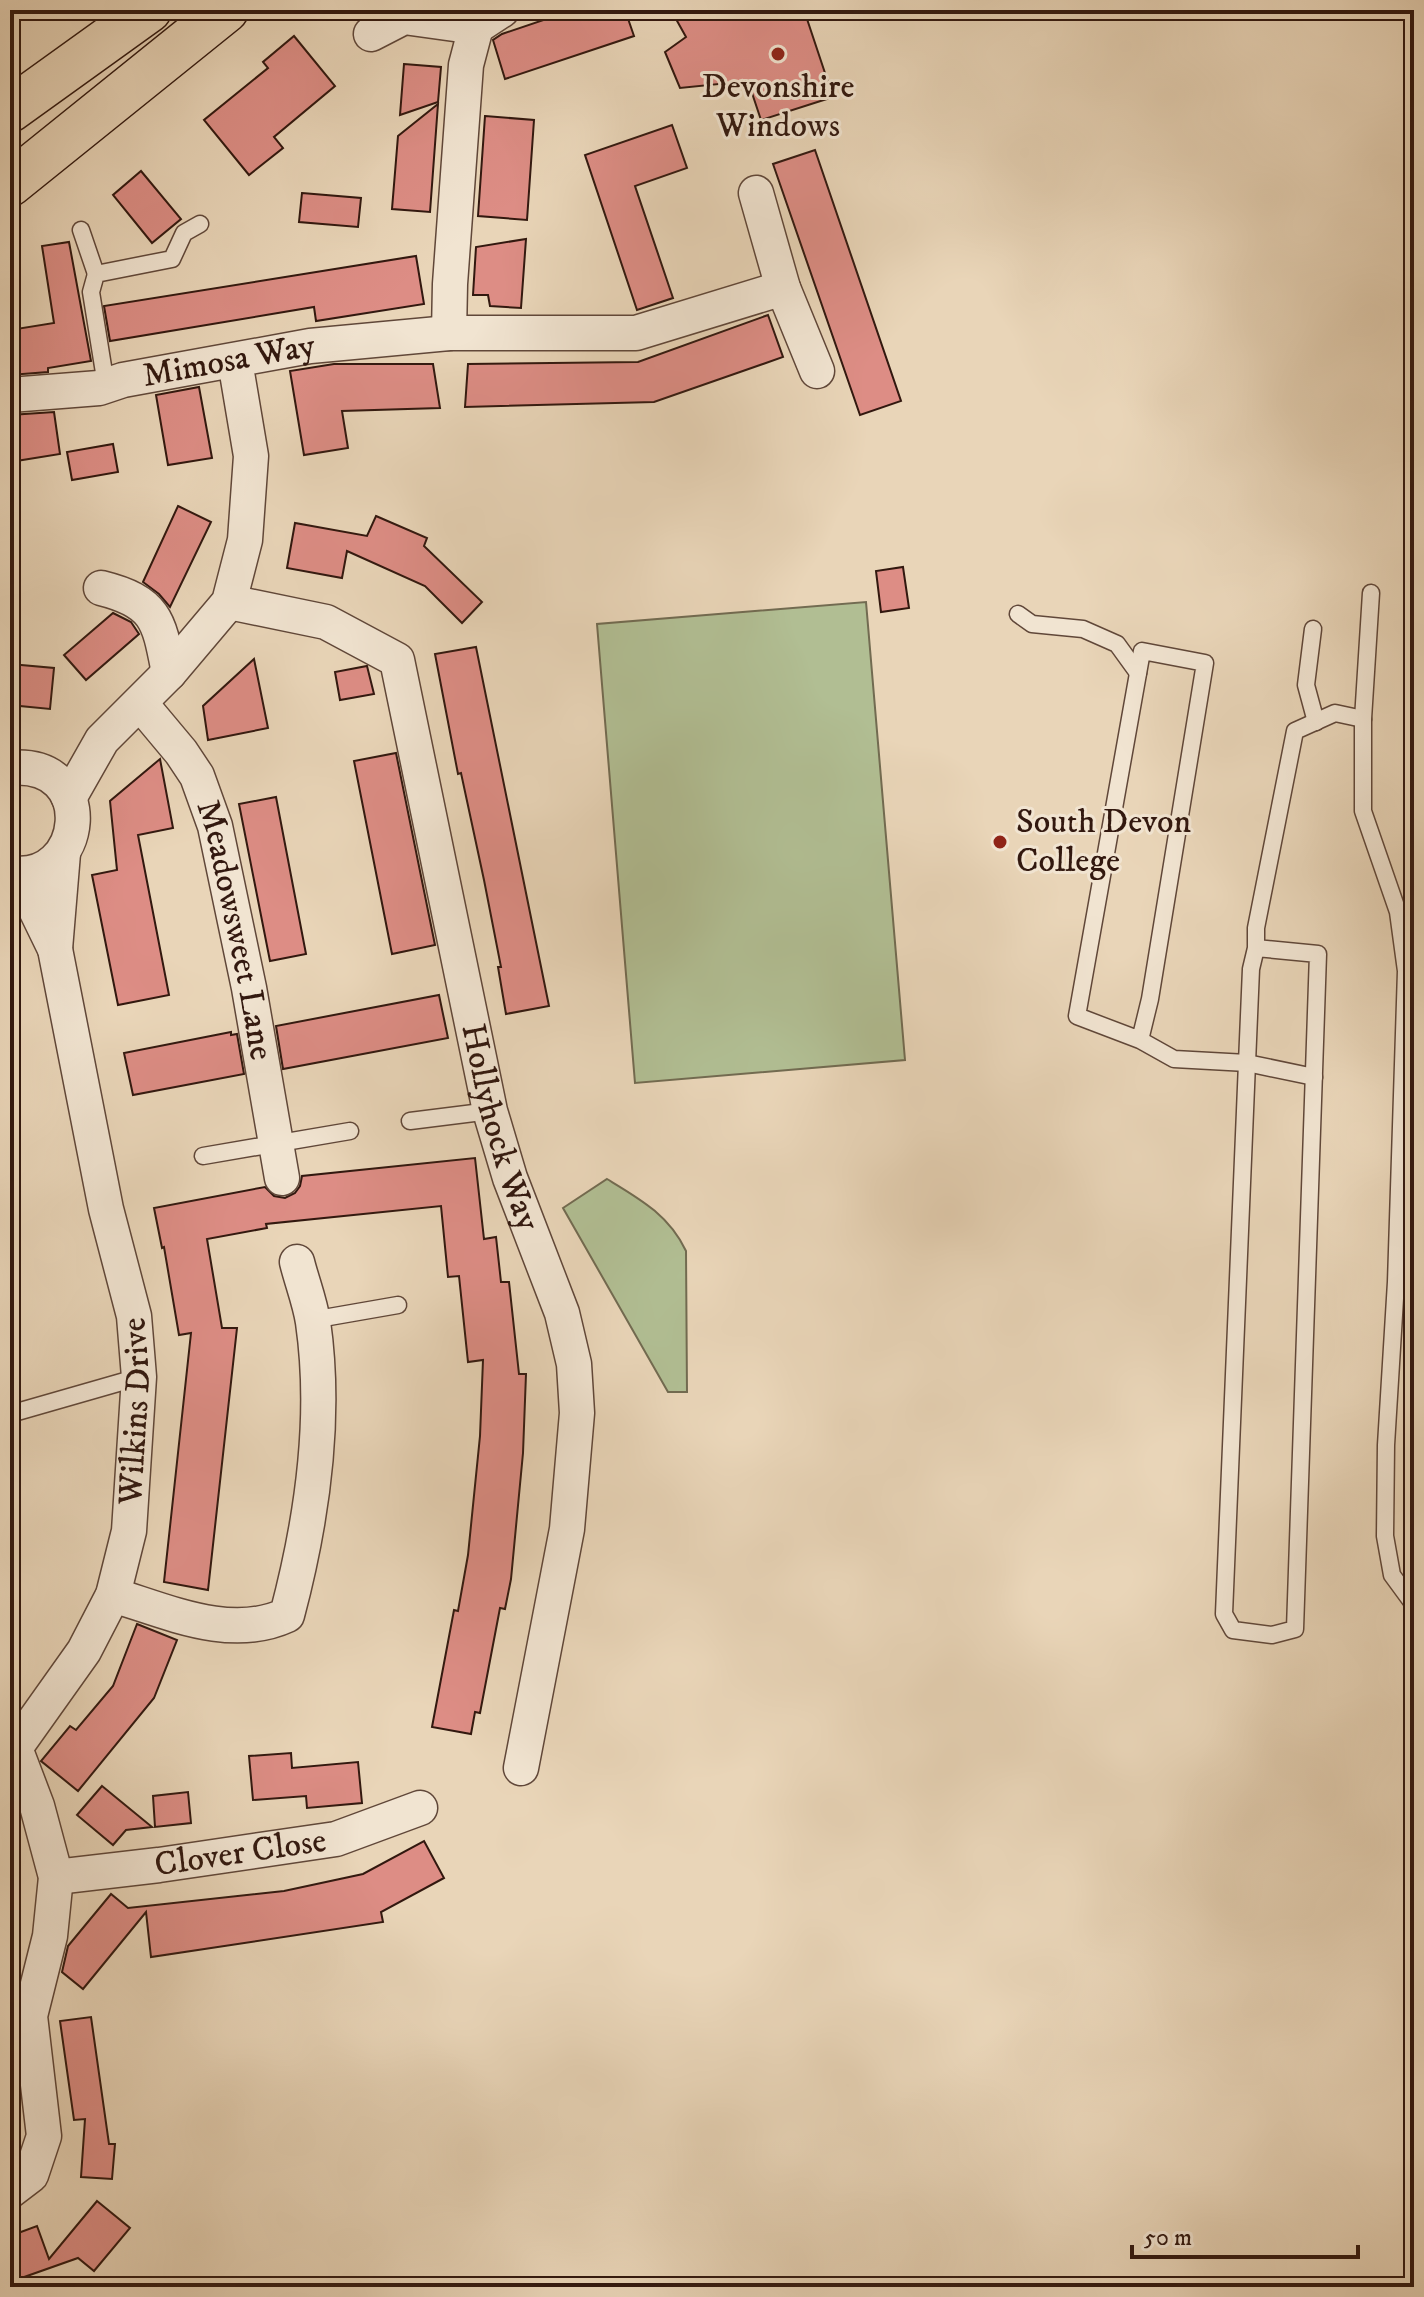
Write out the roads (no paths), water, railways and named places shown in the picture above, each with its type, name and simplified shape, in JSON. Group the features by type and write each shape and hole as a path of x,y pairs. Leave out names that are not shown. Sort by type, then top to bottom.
{"main road":[{"path":"10,110 149,10"},
{"path":"10,184 226,10"}],"street":[{"path":"371,34 404,17 489,18 466,65 449,333"},
{"path":"756,193 783,288 817,371"},
{"name":"Mimosa Way","path":"10,395 39,391 57,393 106,385 310,346 449,333 636,333 783,288"},
{"path":"24,768 56,779 69,798 102,740 169,673 229,602 245,540 251,456 235,361"},
{"path":"101,588 129,595 144,606 160,626 169,673"},
{"name":"Hollyhock Way","path":"229,602 326,622 397,660 490,1111 510,1178 562,1313 574,1364 577,1413 567,1529 521,1768"},
{"name":"Meadowsweet Lane","path":"140,703 197,776 215,826 249,988 282,1178"},
{"path":"24,768 102,740"},
{"name":"Wilkins Drive","path":"13,1749 84,1651 113,1595 129,1531 139,1377 134,1316 106,1209 55,949 63,853 73,824 69,798"},
{"name":"Wilkins Drive","path":"55,949 15,874 40,871 63,853"},
{"path":"113,1595 213,1625 268,1624 287,1615 298,1575 320,1405 312,1320 297,1262"},
{"path":"10,2191 31,2175 44,2136 30,2016 50,1936 56,1877 37,1806 13,1749"},
{"name":"Clover Close","path":"56,1877 336,1839 420,1808"}],"lane":[{"path":"96,274 172,259 184,233 200,224"},
{"path":"81,230 96,274 91,283 91,292 106,385"},
{"path":"1371,593 1363,719 1363,811 1398,912 1410,972 1385,1536 1392,1575 1414,1605"},
{"path":"1018,614 1032,624 1083,629 1117,644 1138,673"},
{"path":"1313,629 1306,685 1316,722"},
{"path":"1140,1040 1150,999 1205,663 1142,651 1077,1016 1140,1040 1174,1059 1247,1063 1314,1077"},
{"path":"1256,948 1318,954 1295,1629 1272,1635 1233,1630 1224,1614 1251,969 1256,948 1256,928 1295,731 1335,713 1363,719"},
{"path":"410,1121 490,1111"},
{"path":"203,1156 275,1141 350,1131"},
{"path":"312,1320 398,1305"},
{"path":"10,1414 139,1377"},
{"path":"1398,1582 1414,1575"}],"place":[{"name":"Devonshire Windows","path":"778,54"},
{"name":"South Devon College","path":"1000,842"}]}
